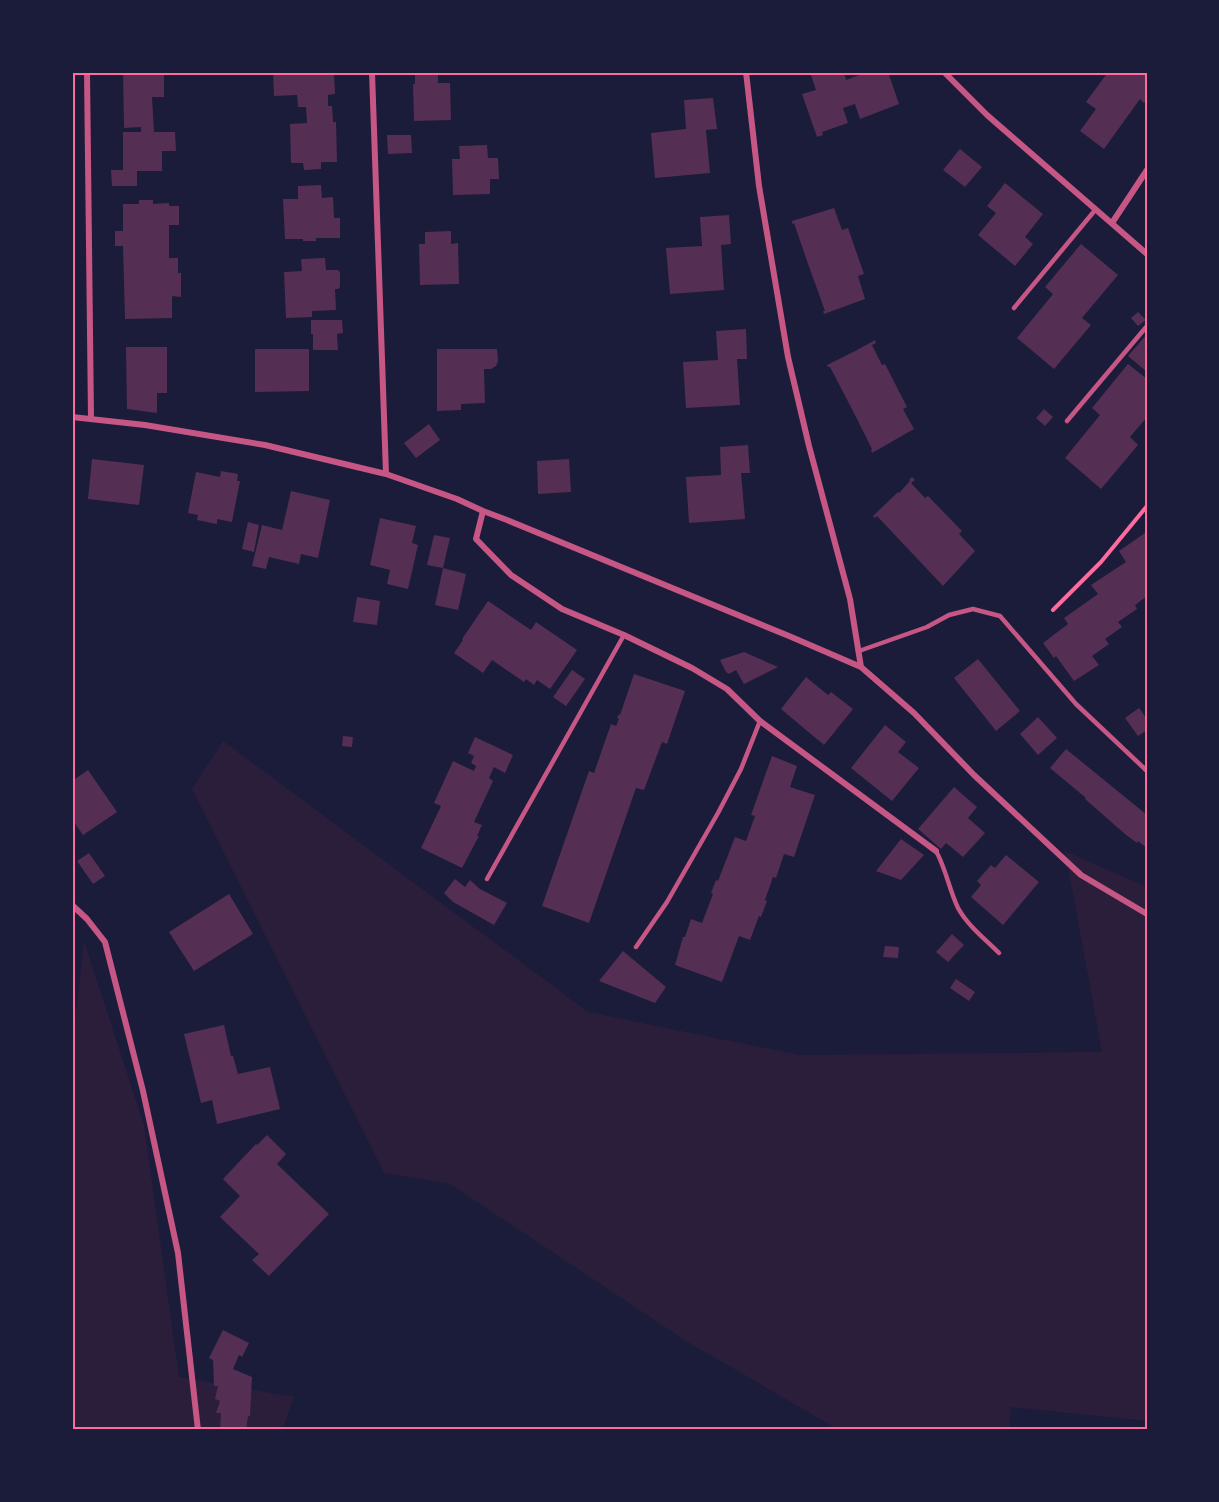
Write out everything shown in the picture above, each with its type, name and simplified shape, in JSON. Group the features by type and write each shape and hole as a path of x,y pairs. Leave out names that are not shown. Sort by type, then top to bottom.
{"street":[{"path":"87,72 91,418"},
{"path":"372,72 386,474"},
{"path":"746,72 759,186 788,357 850,599 861,668"},
{"path":"944,72 987,115 1147,254"},
{"path":"1112,223 1147,170"},
{"path":"72,417 204,434 265,445 386,474 458,499 483,512 518,524 778,631 861,668 914,713 974,775 1082,875 1147,914"},
{"path":"483,512 476,539 511,575 562,609 624,635 727,688 760,721 936,851"},
{"path":"72,904 105,942 143,1090 178,1253 198,1430"}],"lane":[{"path":"1014,308 1096,209"},
{"path":"1067,421 1147,326"},
{"path":"859,651 927,627 949,615 973,609 1000,616 1076,704 1147,771"},
{"path":"487,879 624,635"},
{"path":"636,948 667,902 718,813 741,768 760,721"},
{"path":"936,851 943,862 958,908 970,925 999,953"}],"path":[{"path":"1053,610 1101,562 1147,506"}],"shaded area":[{"path":"223,741 588,1012 800,1055 1102,1052 1065,851 1147,887 1147,1421 1011,1407 1009,1430 839,1430 686,1341 450,1184 384,1173 192,789"},
{"path":"84,941 144,1125 179,1377 294,1397 282,1430 72,1430 72,1049"}],"building":[{"path":"123,72 164,72 164,97 152,97 154,132 175,132 176,151 162,151 162,171 137,171 137,186 112,186 111,170 123,170 123,132 141,132 141,127 124,128"},
{"path":"273,72 334,72 335,94 328,95 328,106 332,106 333,122 336,122 337,162 321,162 321,169 304,170 303,163 291,163 290,124 307,123 306,107 298,107 297,95 274,96"},
{"path":"415,72 438,72 438,83 450,83 451,120 414,121"},
{"path":"810,72 844,72 846,80 867,72 888,72 899,104 860,119 855,104 843,108 848,123 822,132 823,135 817,137 802,94 816,90"},
{"path":"1108,72 1147,72 1147,99 1144,103 1140,99 1104,149 1080,131 1096,109 1086,102"},
{"path":"713,98 717,129 706,130 710,173 655,178 651,133 686,129 684,100"},
{"path":"387,135 411,135 412,153 388,154"},
{"path":"487,145 488,158 498,158 499,179 490,179 490,194 453,195 452,159 460,159 459,146"},
{"path":"960,149 982,167 965,187 943,170"},
{"path":"1005,183 1043,214 1025,237 1033,244 1015,266 978,235 996,213 987,206"},
{"path":"321,185 322,198 333,197 334,218 340,218 340,238 316,238 316,241 285,239 283,199 298,199 298,186"},
{"path":"139,200 153,200 153,204 169,203 169,206 179,206 179,225 169,225 169,258 178,258 178,273 181,273 181,297 172,296 172,318 125,319 123,246 115,246 115,231 123,231 123,204 139,204"},
{"path":"834,208 842,230 848,228 864,274 858,276 865,299 824,314 823,311 825,311 792,221"},
{"path":"729,215 731,244 721,245 724,290 670,294 666,248 702,246 700,217"},
{"path":"451,231 451,244 458,243 459,284 420,285 419,244 425,244 425,232"},
{"path":"1081,244 1118,275 1082,318 1091,325 1054,369 1017,338 1053,294 1045,287"},
{"path":"325,258 326,270 340,272 340,287 335,289 336,310 312,311 312,317 286,318 284,272 302,271 301,259"},
{"path":"1138,312 1146,320 1138,326 1131,318"},
{"path":"311,320 342,320 343,333 337,334 338,350 313,350"},
{"path":"746,329 747,359 737,359 740,405 686,408 683,362 718,360 716,331"},
{"path":"1147,334 1147,372 1128,356"},
{"path":"875,340 876,343 872,345 882,365 885,364 907,407 903,409 914,429 872,453 854,413 827,365"},
{"path":"126,347 167,347 167,393 157,393 157,413 127,409"},
{"path":"255,349 309,349 309,391 255,392"},
{"path":"437,349 497,349 496,366 484,369 485,403 461,404 461,410 437,411"},
{"path":"1128,364 1147,379 1147,417 1130,437 1138,445 1101,489 1065,458 1100,415 1092,408"},
{"path":"1044,409 1053,417 1045,426 1036,418"},
{"path":"429,424 440,440 416,458 404,443"},
{"path":"748,445 750,473 741,473 745,519 689,523 686,477 721,475 720,447"},
{"path":"92,459 144,465 139,505 88,499"},
{"path":"569,459 571,492 538,494 537,461"},
{"path":"221,471 238,474 237,481 240,481 232,522 217,519 217,524 197,520 198,515 188,513 196,472 220,477"},
{"path":"912,477 915,480 911,483 925,498 928,496 962,531 959,534 975,551 943,586 877,516 875,518 873,516 899,493"},
{"path":"291,491 330,500 318,558 301,554 299,564 269,557 266,569 252,566 262,525 282,530"},
{"path":"380,518 416,526 412,543 418,545 408,589 387,584 390,570 370,565"},
{"path":"248,522 259,525 254,552 242,549"},
{"path":"1145,533 1147,534 1147,596 1135,605 1137,609 1118,622 1122,627 1105,639 1109,644 1092,656 1099,665 1074,681 1056,656 1054,658 1043,643 1068,624 1064,618 1098,594 1091,585 1126,562 1119,551"},
{"path":"434,535 450,538 443,568 427,565"},
{"path":"443,568 466,574 458,610 435,605"},
{"path":"357,597 380,601 377,625 353,622"},
{"path":"488,601 531,630 536,622 577,650 550,689 537,680 534,685 526,679 524,682 492,660 483,673 454,653"},
{"path":"744,652 778,667 744,684 736,670 729,674 726,672 720,660"},
{"path":"978,659 1020,711 996,731 954,678"},
{"path":"572,670 585,679 566,706 553,697"},
{"path":"634,674 685,691 667,744 662,742 644,790 636,788 589,923 542,906 589,771 594,773 611,724 616,726"},
{"path":"806,677 828,695 831,692 853,709 824,745 781,709"},
{"path":"1139,708 1147,719 1147,730 1138,736 1125,718"},
{"path":"1038,717 1057,738 1038,755 1020,734"},
{"path":"885,725 906,742 898,752 919,768 892,801 851,768"},
{"path":"343,736 353,737 352,747 342,746"},
{"path":"475,737 513,755 505,773 494,767 489,778 493,781 474,822 482,825 477,836 479,836 462,868 421,848 441,806 434,803 453,761 474,771 476,766 471,763 474,756 468,753"},
{"path":"1066,749 1147,815 1147,848 1125,834 1050,768"},
{"path":"772,756 797,766 790,787 815,795 794,857 784,854 750,940 739,936 722,982 675,965 691,919 702,923 713,894 711,893 735,837 746,841 755,816 751,815"},
{"path":"88,770 117,812 83,835 72,819 72,781"},
{"path":"954,787 977,807 968,818 985,833 963,857 946,843 941,849 918,829"},
{"path":"901,839 924,855 901,880 876,871"},
{"path":"89,853 105,876 93,884 77,861"},
{"path":"1006,855 1039,882 1003,925 971,897 981,885 977,881 991,865 995,868"},
{"path":"455,879 465,887 470,880 480,889 507,903 494,925 453,902 444,893"},
{"path":"229,894 253,934 194,971 169,932"},
{"path":"952,934 964,945 948,962 936,952"},
{"path":"885,946 899,947 898,958 883,957"},
{"path":"623,951 666,987 655,1003 599,981"},
{"path":"956,979 975,992 969,1001 950,988"},
{"path":"224,1025 238,1074 270,1067 280,1109 217,1124 212,1100 201,1103 184,1034"},
{"path":"267,1135 286,1154 277,1164 329,1214 269,1276 252,1260 259,1254 220,1217 240,1196 223,1179"},
{"path":"223,1330 249,1343 242,1357 239,1355 233,1369 252,1377 250,1416 248,1416 246,1430 220,1430 221,1413 216,1413 220,1401 215,1399 218,1386 214,1386 213,1360 209,1358"}]}
